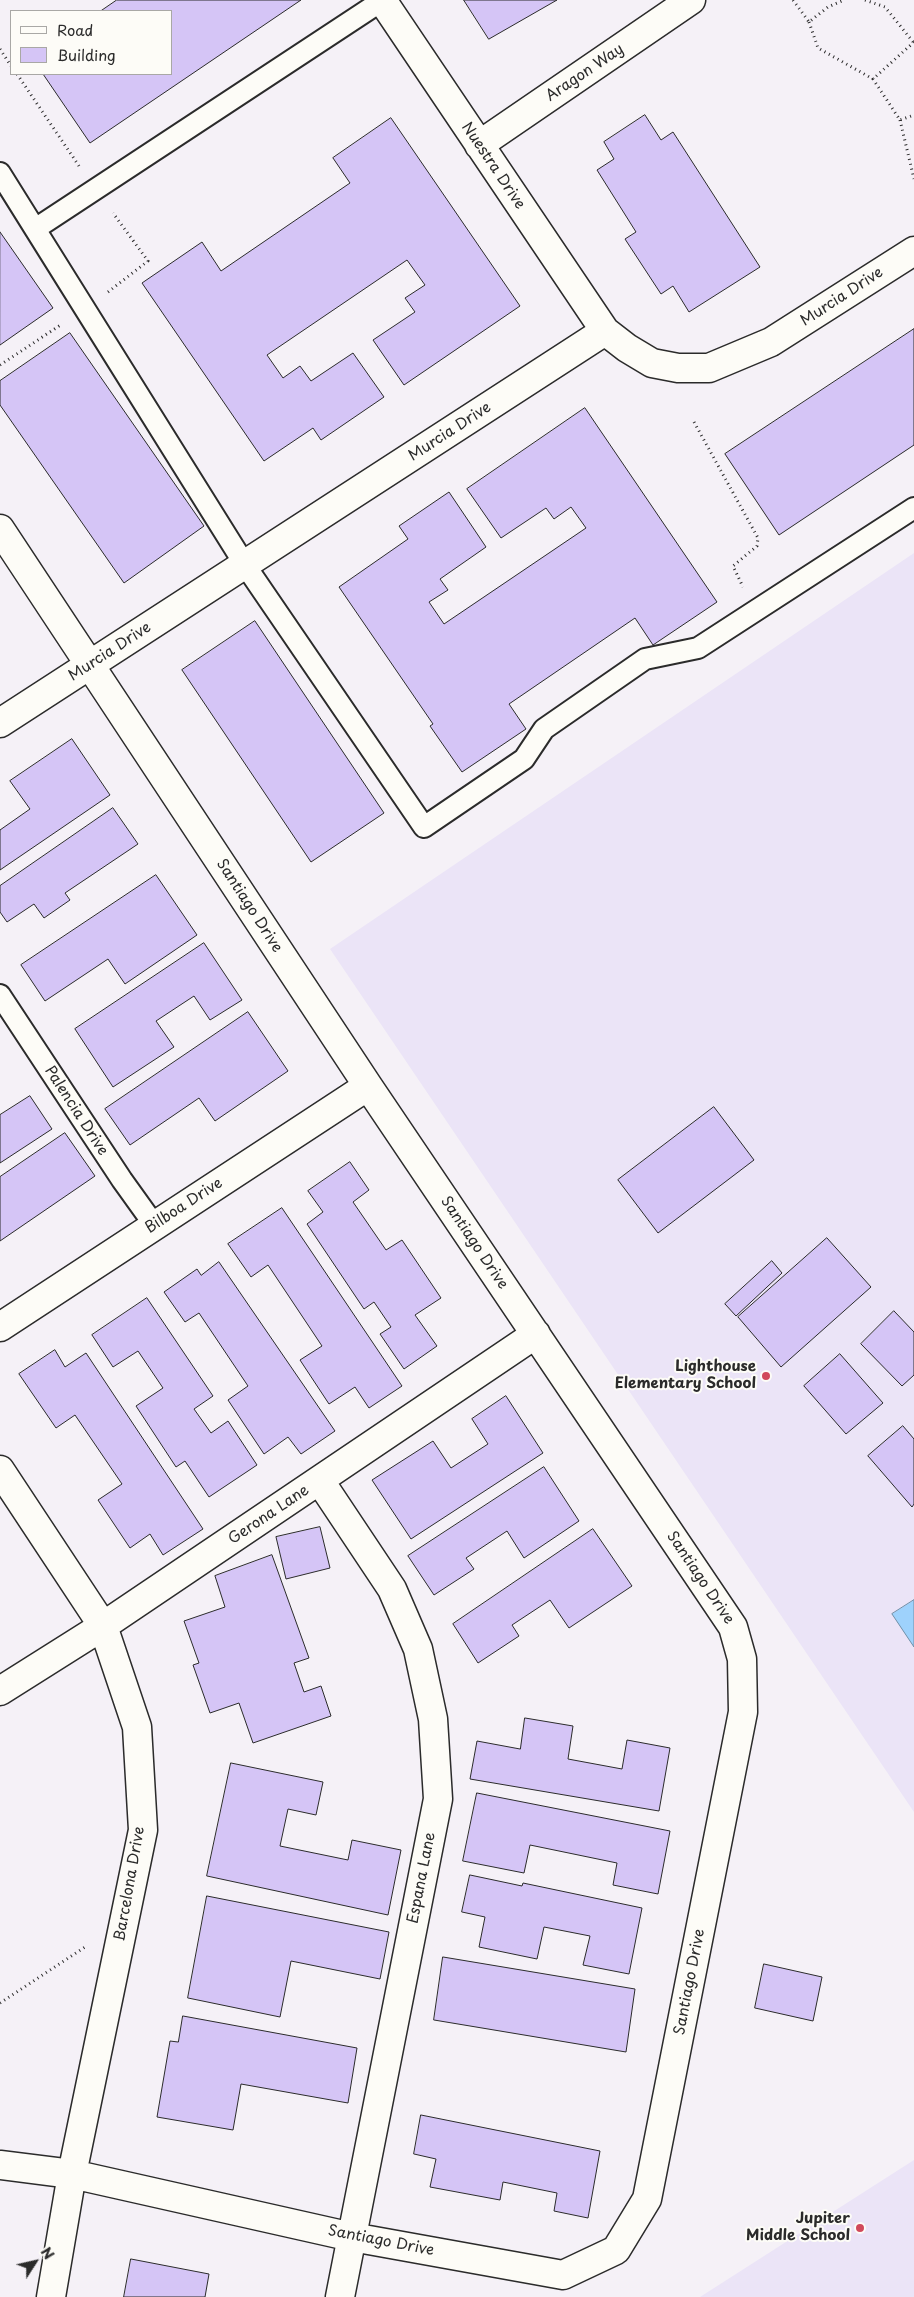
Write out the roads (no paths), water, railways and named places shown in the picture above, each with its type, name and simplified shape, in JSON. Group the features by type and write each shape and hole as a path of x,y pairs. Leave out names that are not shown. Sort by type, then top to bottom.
{"street":[{"name":"Nuestra Drive","path":"382,0 605,331"},
{"name":"Aragon Way","path":"479,145 691,0"},
{"name":"Murcia Drive","path":"0,723 605,331 627,348 652,363 678,368 710,368 771,342 914,251"},
{"name":"Santiago Drive","path":"0,529 368,1086 733,1627 742,1659 743,1712 647,2199 616,2250 563,2275 352,2237 72,2174 0,2165"},
{"name":"Bilboa Drive","path":"0,1327 368,1086"},
{"name":"Gerona Lane","path":"0,1691 103,1626 536,1334"},
{"name":"Barcelona Drive","path":"0,1470 103,1626 137,1727 143,1830 72,2174 51,2297"},
{"name":"Espana Lane","path":"320,1481 392,1589 418,1649 433,1719 438,1799 340,2297"}],"lane":[{"path":"36,230 382,0"},
{"path":"0,173 245,564 424,827 524,759 544,729 645,659 698,648 914,508"},
{"name":"Palencia Drive","path":"0,995 122,1180 155,1226"}],"water":[{"path":"914,1600 914,1647 892,1614"}],"place":[{"name":"Lighthouse Elementary School","path":"766,1376"},
{"name":"Jupiter Middle School","path":"860,2228"}]}
